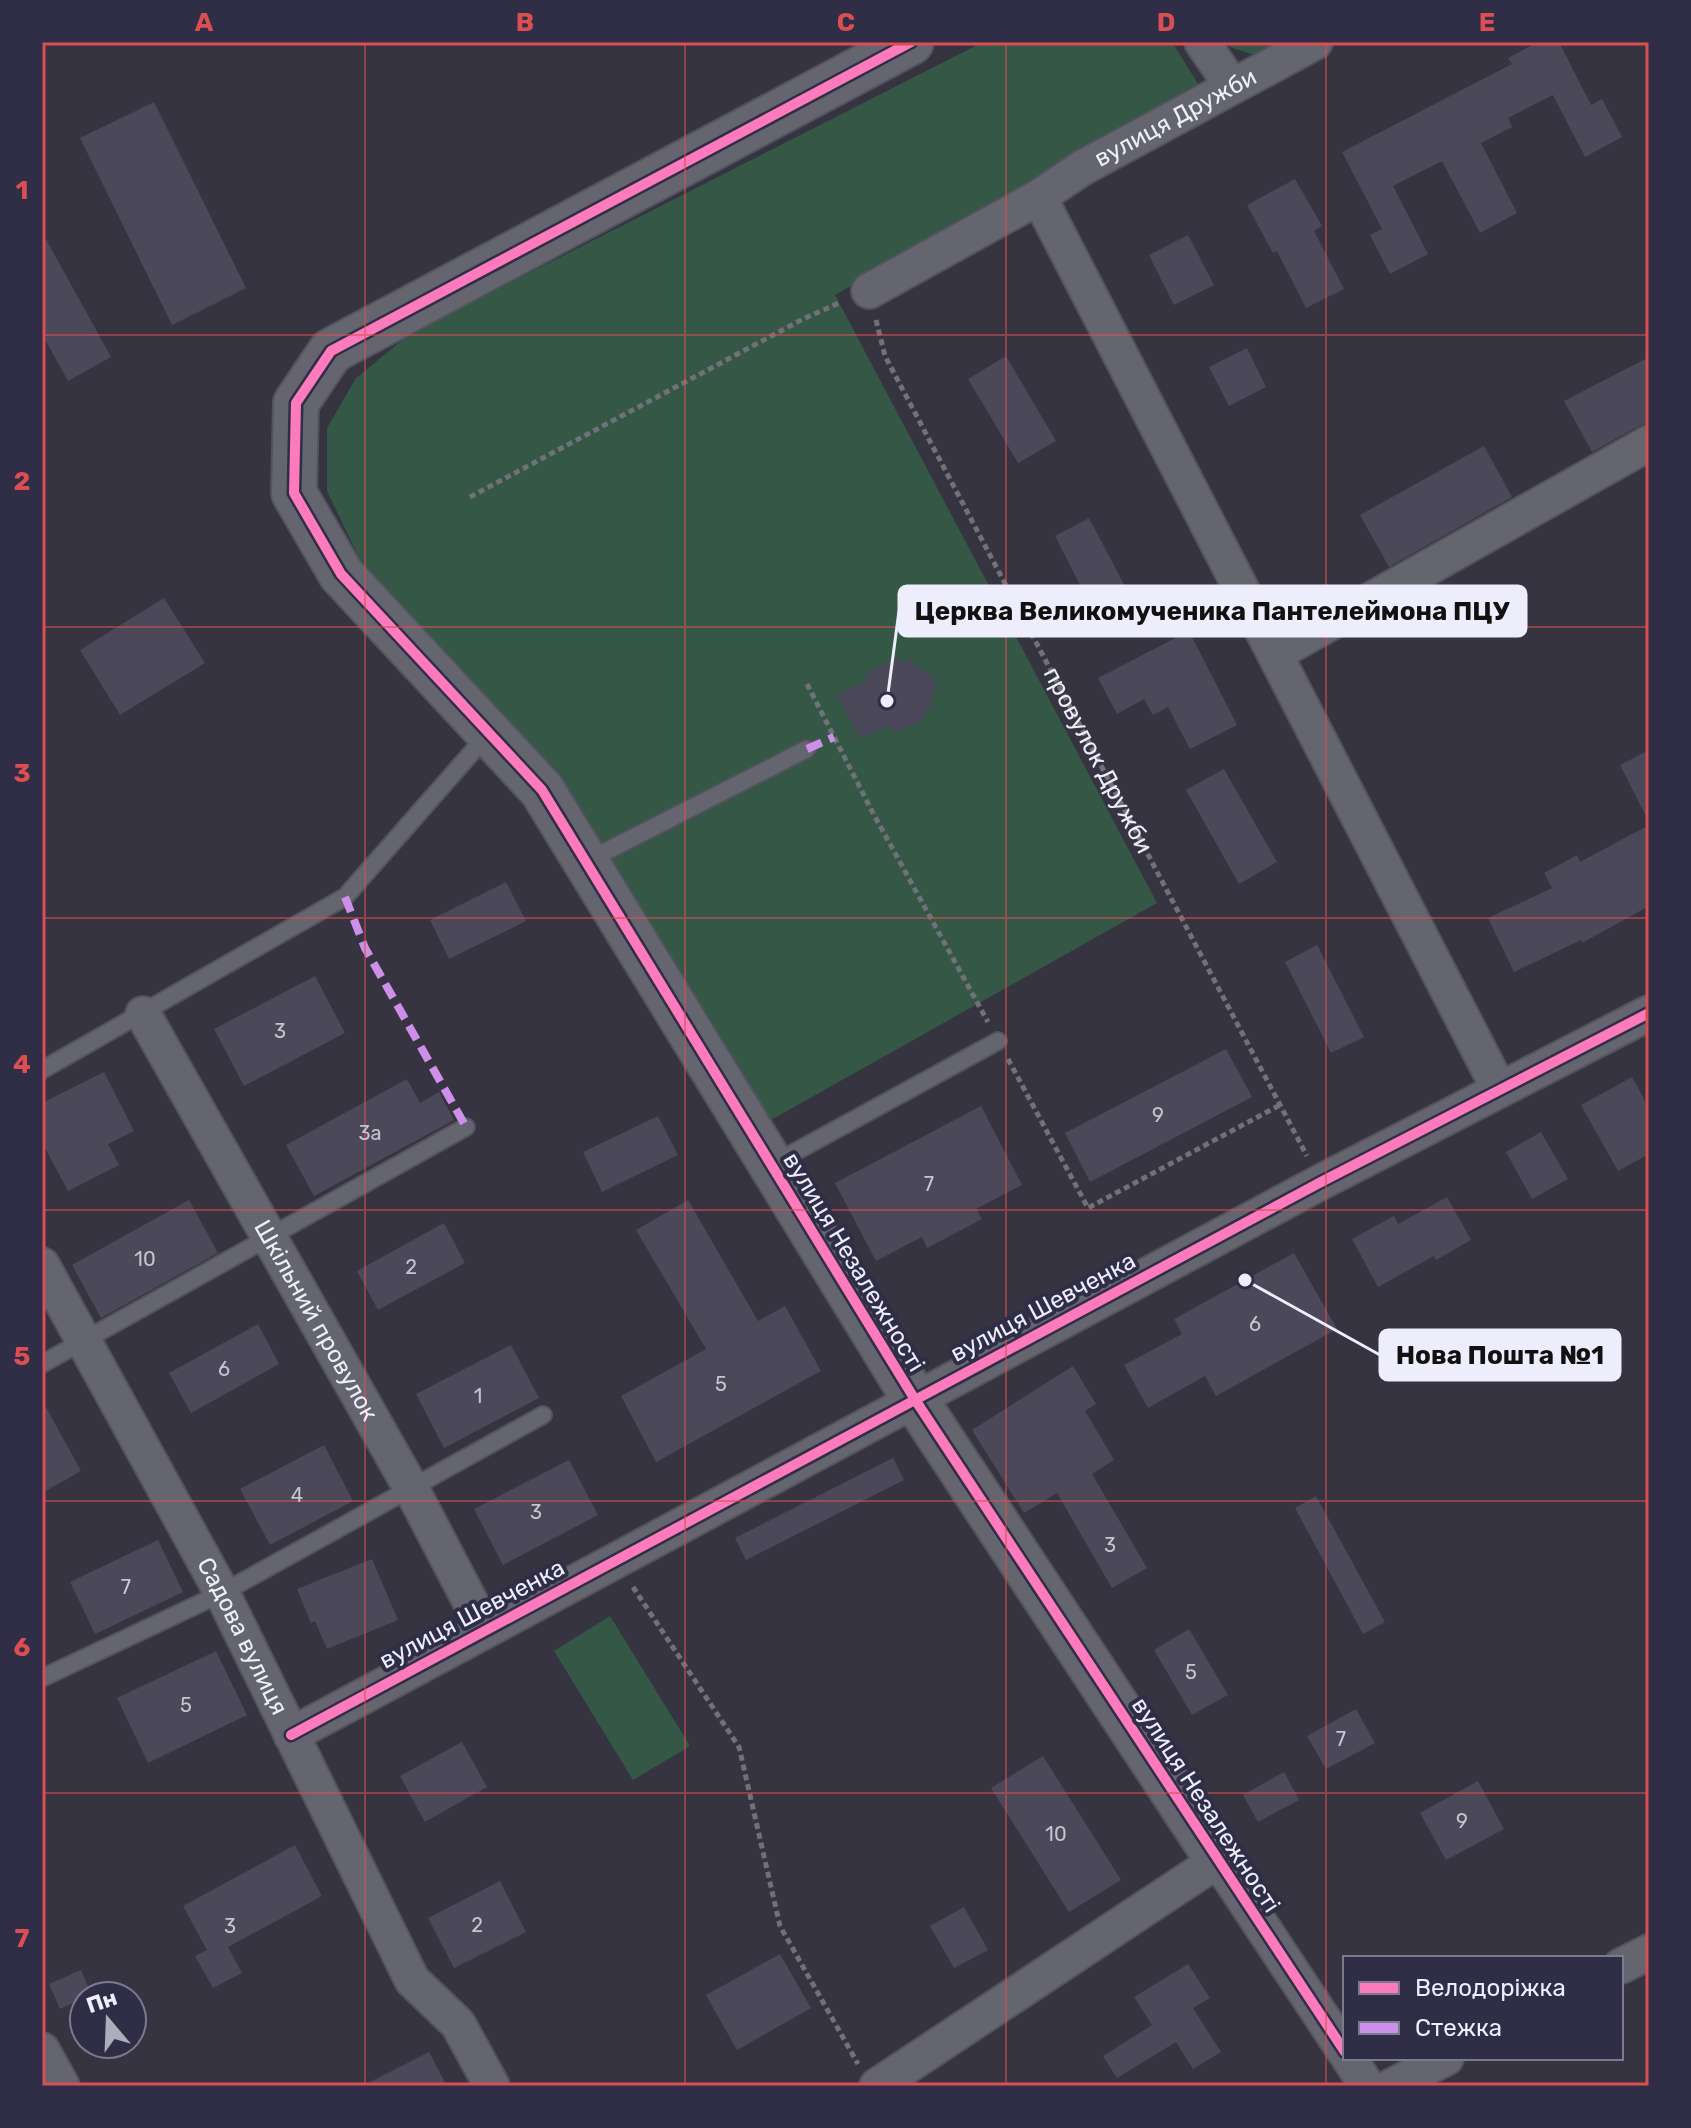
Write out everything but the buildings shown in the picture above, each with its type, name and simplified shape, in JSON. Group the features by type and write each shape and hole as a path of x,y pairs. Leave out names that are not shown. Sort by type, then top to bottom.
{"street":[{"name":"вулиця Незалежності","path":"911,42 331,351 296,403 294,493 341,574 542,790 914,1398 1343,2049"},
{"path":"1202,42 1232,86"},
{"name":"вулиця Дружби","path":"869,291 1039,197 1082,168 1315,42"},
{"path":"1039,197 1499,1089"},
{"path":"1275,654 1649,443"},
{"name":"вулиця Шевченка","path":"291,1735 914,1398 1321,1182 1649,1013"},
{"name":"Шкільний провулок","path":"143,1014 411,1488 485,1630"},
{"name":"Садова вулиця","path":"42,1265 222,1593 412,1980 458,2024 492,2086"},
{"path":"870,2079 1218,1860"},
{"path":"1623,1965 1649,1952"},
{"path":"1350,2060 1367,2086"},
{"path":"1392,2086 1442,2060"}],"lane":[{"path":"42,1070 345,897 489,732"},
{"path":"585,861 807,749"},
{"path":"771,1164 998,1041"},
{"path":"42,1364 466,1127"},
{"path":"42,1678 222,1593 543,1415"}],"path":[{"path":"470,497 803,319 869,291"},
{"path":"807,684 874,815 1088,1208 1280,1105"},
{"path":"615,1560 739,1747 780,1926 870,2079"}],"green space":[{"path":"983,42 1172,42 1202,90 1077,155 835,295 1157,903 771,1120 561,782 364,568 327,491 327,428 356,378 411,333"},
{"path":"1227,42 1299,42 1266,59 1230,47"},
{"path":"610,1616 690,1746 633,1780 554,1651"}],"marked path":[{"path":"807,749 834,737"},
{"path":"345,897 365,948 466,1127"}],"cycle path":[{"path":"911,42 331,351 296,403 294,493 341,574 542,790 914,1398 1343,2049"},
{"path":"291,1735 1321,1182 1649,1013"}],"place":[{"name":"Церква Великомученика Пантелеймона ПЦУ","path":"887,701"},
{"name":"Нова Пошта №1","path":"1245,1280"}]}
